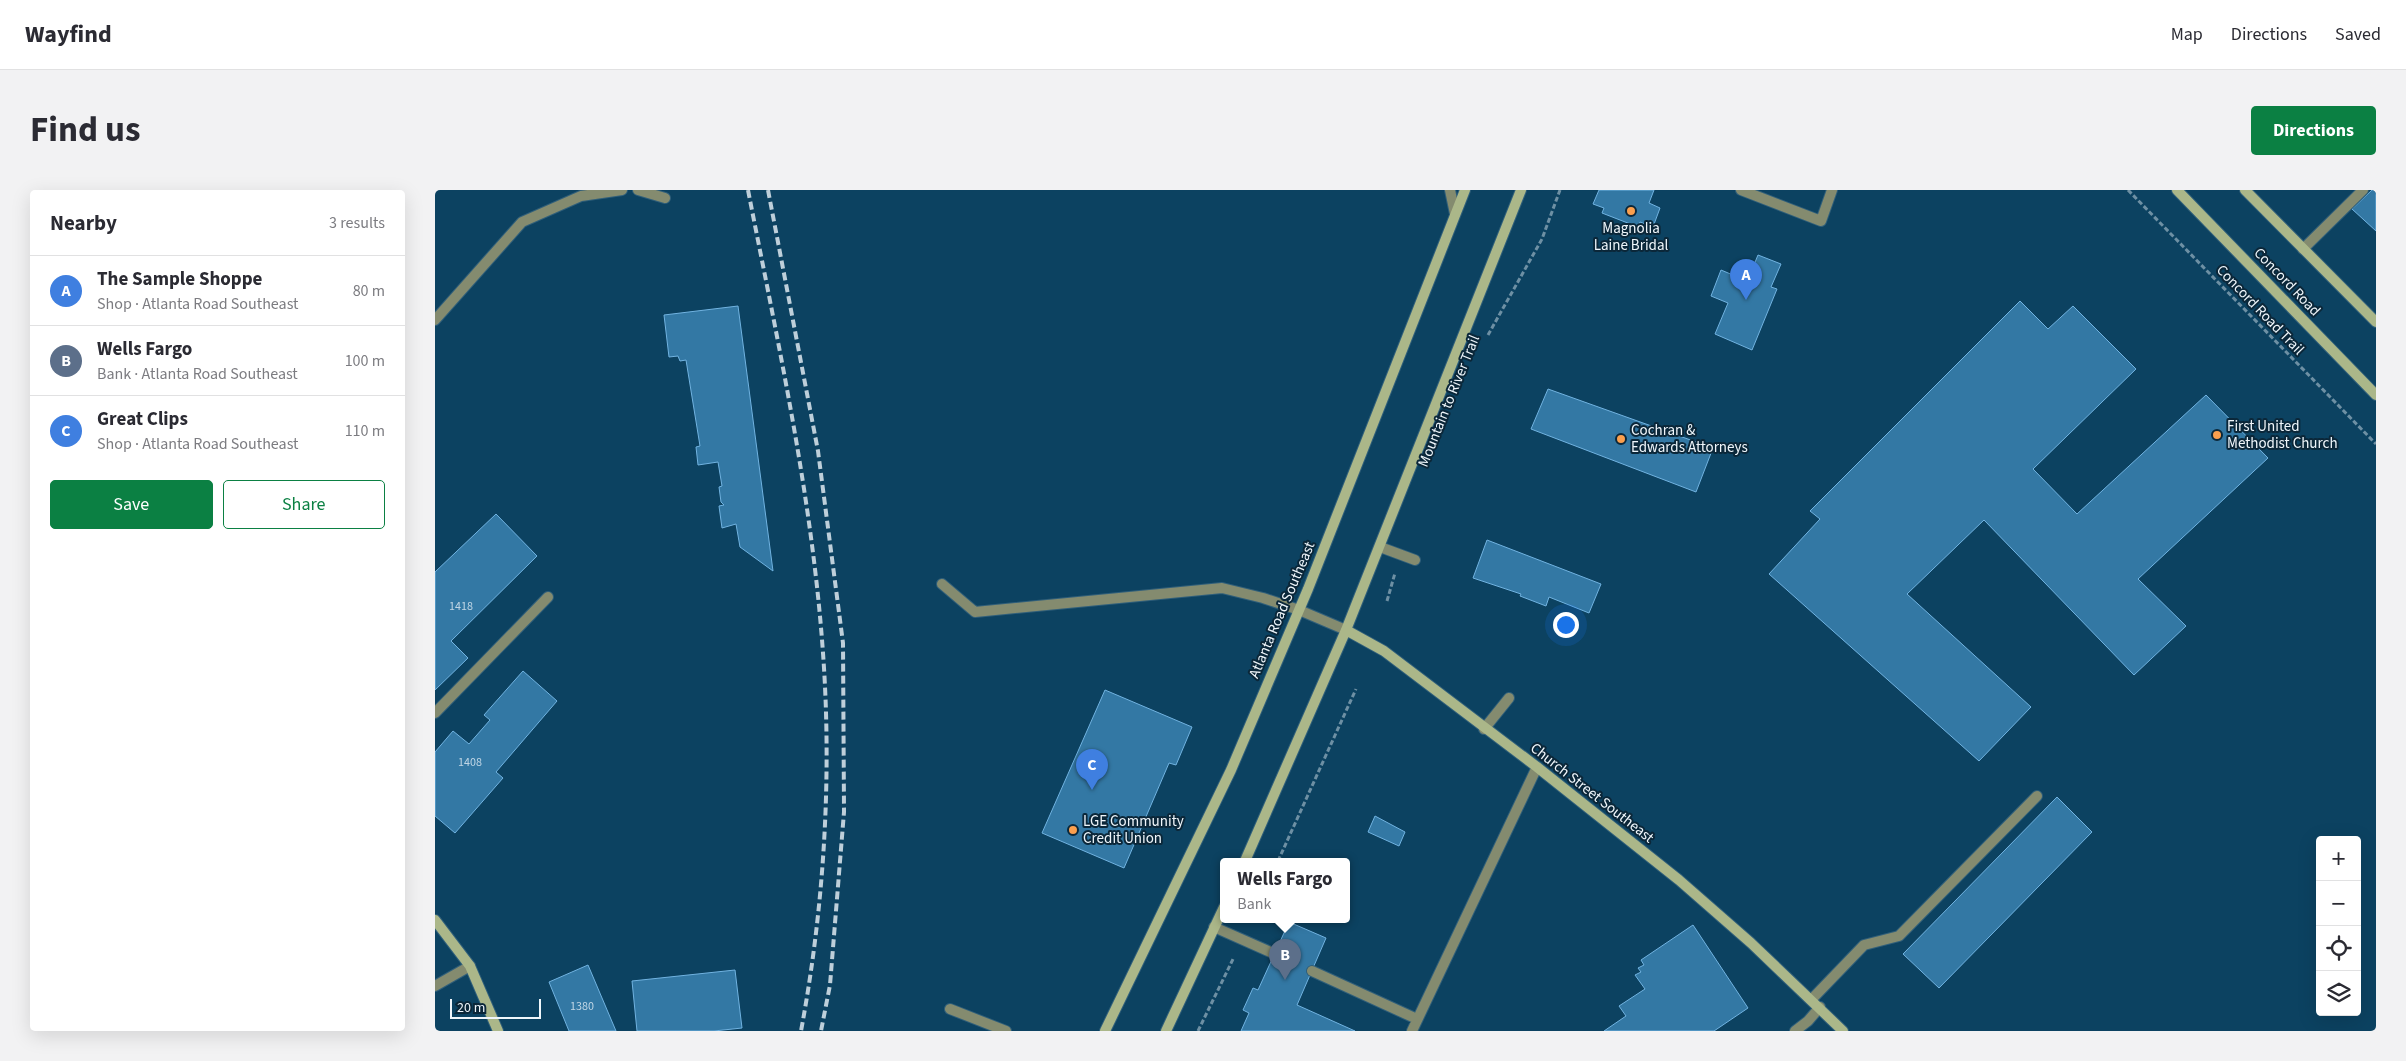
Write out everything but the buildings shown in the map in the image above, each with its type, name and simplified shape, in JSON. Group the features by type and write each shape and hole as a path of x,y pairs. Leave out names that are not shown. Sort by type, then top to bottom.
{"main road":[{"name":"Atlanta Road Southeast","path":"1105,1031 1231,770 1299,610 1465,190"},
{"path":"1246,858 1347,630 1521,190"},
{"name":"Concord Road","path":"2177,190 2376,395"},
{"path":"2245,190 2376,322"},
{"name":"Church Street Southeast","path":"1347,630 1384,651 1484,729 1537,767 1679,880 1751,943 1843,1031"},
{"path":"1166,1031 1220,915"},
{"path":"435,920 470,966 498,1031"}],"street":[{"path":"435,320 522,222 581,196 622,190"},
{"path":"638,190 665,198"},
{"path":"1450,190 1455,214"},
{"path":"1741,190 1821,221 1832,190"},
{"path":"2303,249 2363,190"},
{"path":"1380,547 1415,560"},
{"name":"Church Street Southeast","path":"942,584 975,612 1222,588 1263,598 1299,610 1347,630"},
{"path":"435,713 548,597"},
{"path":"1484,729 1509,698"},
{"path":"1412,1031 1537,767"},
{"path":"1811,1000 1864,946 1899,936 2037,796"},
{"path":"1214,927 1275,954"},
{"path":"435,986 470,966"},
{"path":"1312,971 1417,1019"},
{"path":"1795,1031 1820,1007"},
{"path":"950,1009 1006,1031"}],"path":[{"name":"Mountain to River Trail","path":"1484,342 1542,239 1560,190"},
{"name":"Concord Road Trail","path":"2128,190 2376,444"},
{"path":"1387,601 1401,554"},
{"path":"1279,858 1355,689"},
{"path":"1198,1031 1243,939"}],"railway":[{"path":"748,190 793,420 811,536 818,595 826,700 827,747 824,843 815,938 801,1031"},
{"path":"768,190 818,451 843,643 844,812 830,985 821,1031"}],"place":[{"name":"Magnolia Laine Bridal","path":"1631,211"},
{"name":"The Sample Shoppe","path":"1746,300"},
{"name":"First United Methodist Church","path":"2217,435"},
{"name":"Cochran & Edwards Attorneys","path":"1621,439"},
{"name":"Great Clips","path":"1092,790"},
{"name":"LGE Community Credit Union","path":"1073,830"},
{"name":"Wells Fargo","path":"1285,980"}]}
